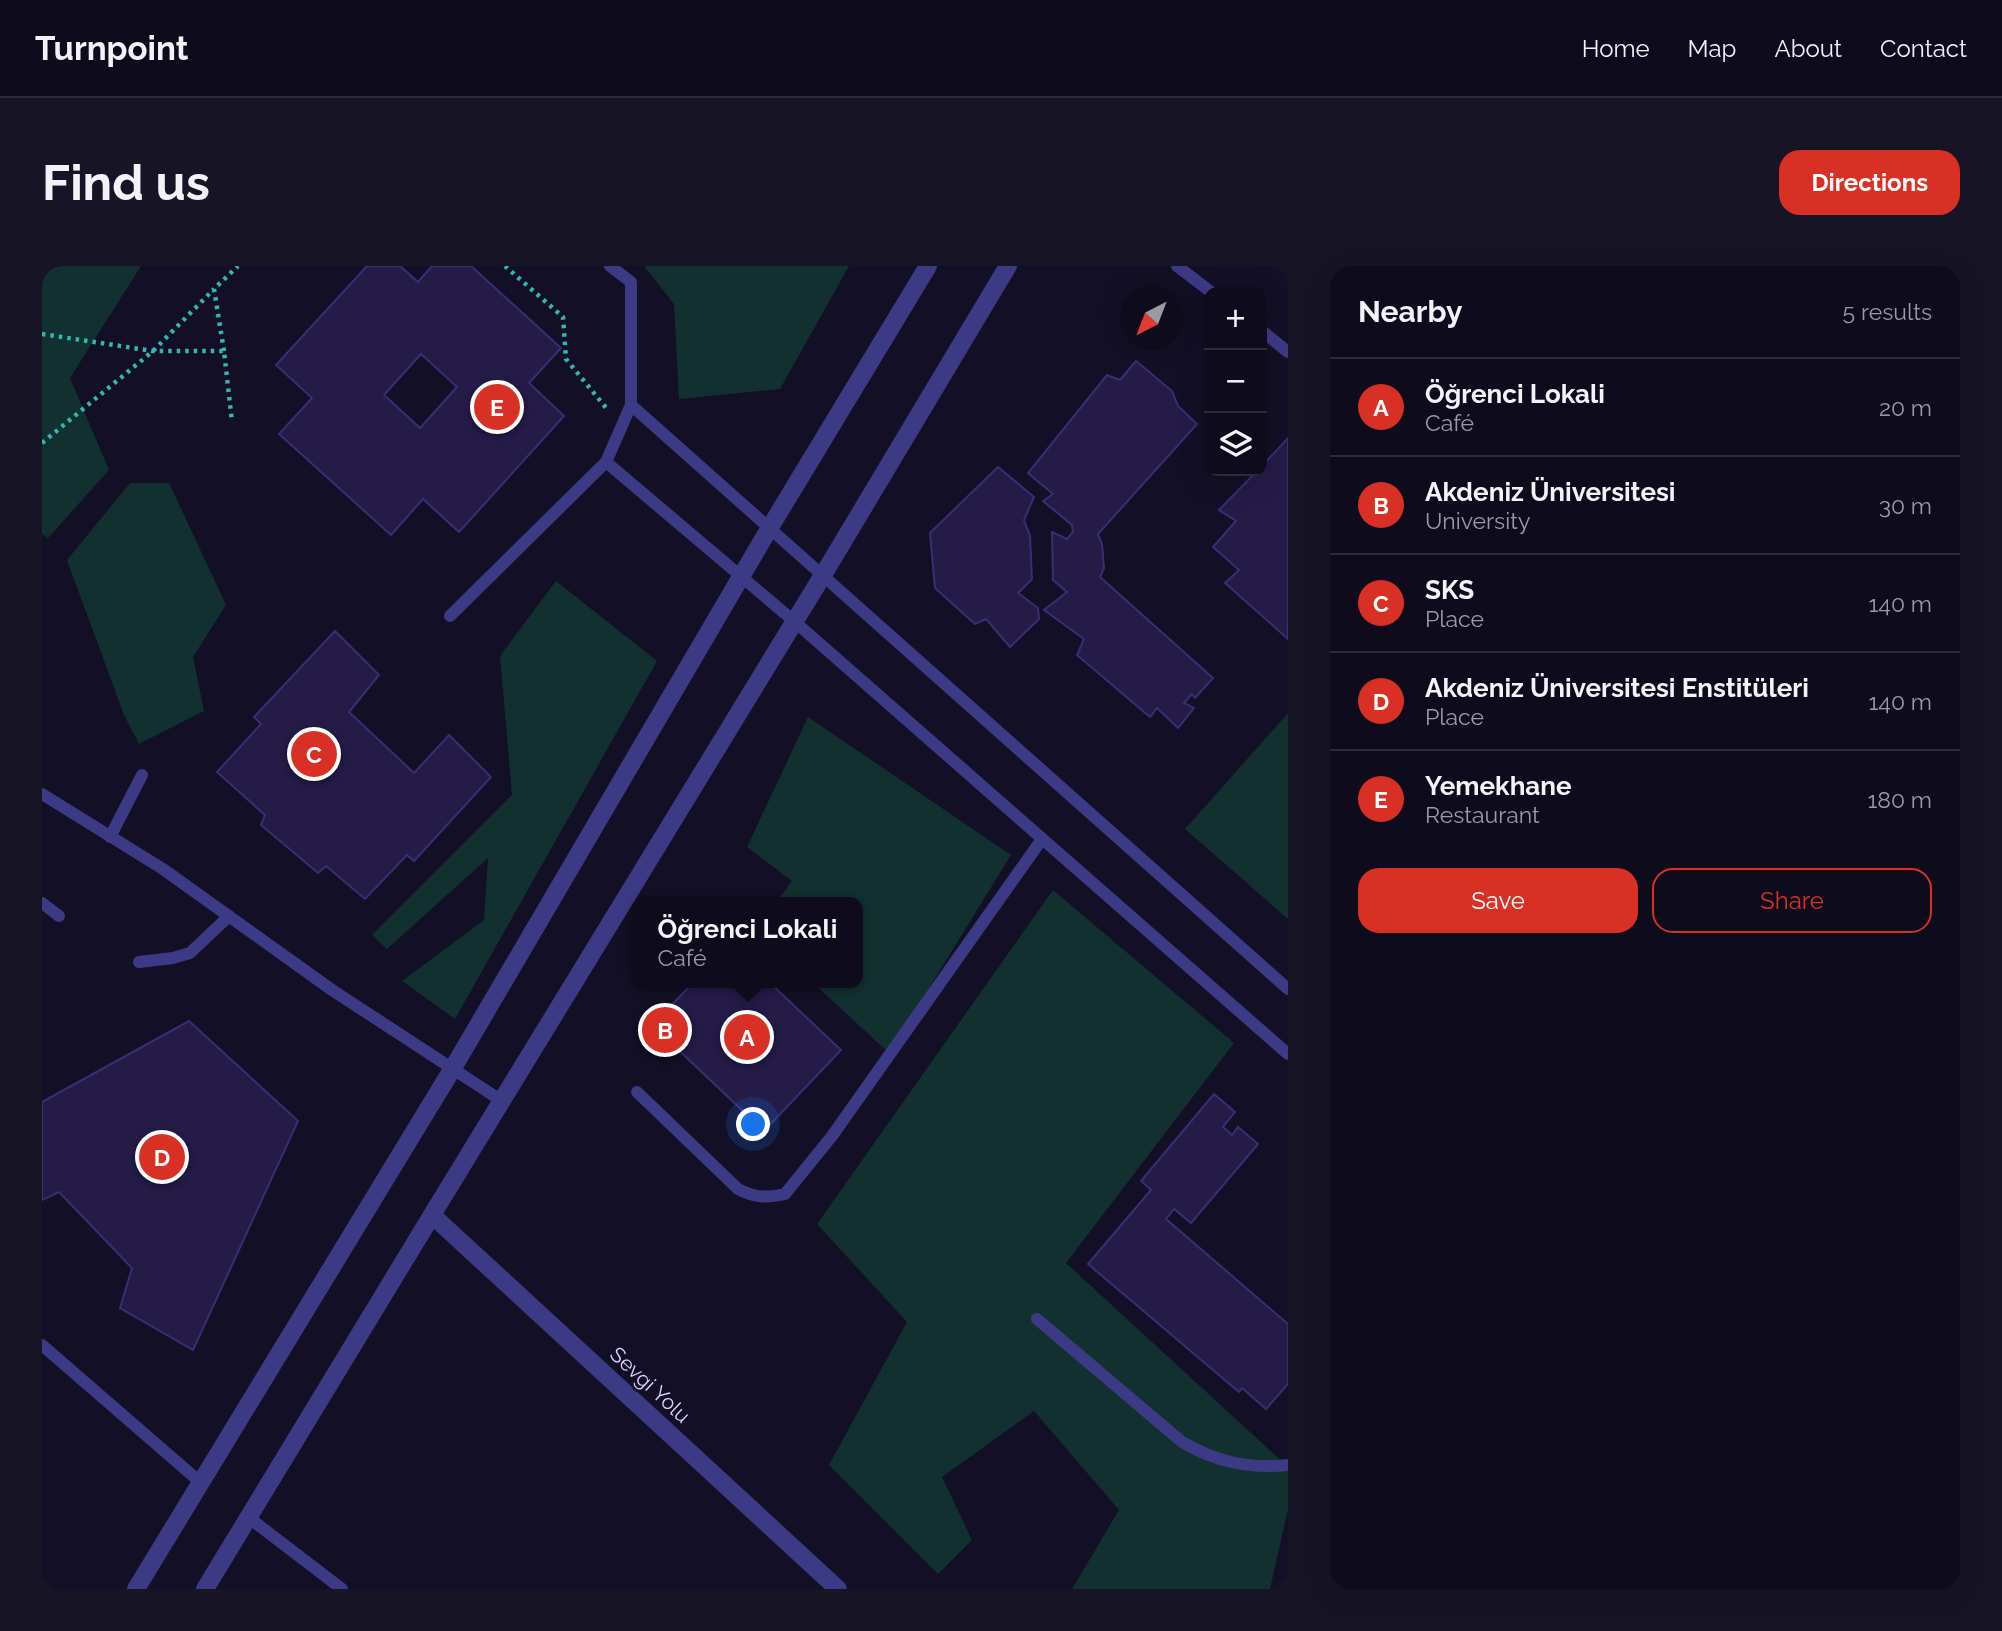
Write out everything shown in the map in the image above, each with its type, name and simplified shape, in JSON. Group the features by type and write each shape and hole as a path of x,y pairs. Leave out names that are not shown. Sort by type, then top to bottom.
{"street":[{"path":"136,1589 453,1068 741,576 928,266"},
{"path":"205,1589 795,622 1008,266"},
{"name":"Sevgi Yolu","path":"432,1215 838,1589"}],"lane":[{"path":"450,616 606,462 631,405 631,282 610,266"},
{"path":"1177,266 1204,287"},
{"path":"1267,335 1288,352"},
{"path":"631,405 1288,989"},
{"path":"606,462 795,622 1288,1054"},
{"path":"110,836 142,775"},
{"path":"42,794 163,869 332,990 502,1101"},
{"path":"637,1092 738,1189 761,1197 785,1194 832,1136 1042,839"},
{"path":"42,903 59,916"},
{"path":"139,962 190,953 229,916"},
{"path":"1037,1319 1182,1442 1200,1453 1241,1465 1288,1465"},
{"path":"42,1345 200,1482"},
{"path":"248,1517 342,1589"}],"path":[{"path":"42,443 153,351 238,266"},
{"path":"505,266 563,317 566,359 621,427"},
{"path":"214,289 232,422"},
{"path":"42,334 153,351 224,351"}],"green space":[{"path":"42,266 141,266 70,378 109,470 48,538 42,534"},
{"path":"644,266 849,266 780,389 679,399 674,304"},
{"path":"130,483 169,483 226,605 193,657 204,711 139,744 124,715 67,560"},
{"path":"556,581 657,661 455,1019 402,981 484,920 488,858 387,949 372,935 512,795 500,656"},
{"path":"1288,713 1288,919 1185,829"},
{"path":"808,717 1011,855 889,1053 818,988 863,988 863,897 780,897 792,881 747,847"},
{"path":"1053,890 1234,1043 1066,1263 1288,1467 1288,1509 1270,1589 1072,1589 1119,1510 1034,1411 942,1477 972,1540 938,1574 829,1465 907,1322 817,1224"}],"building":[{"path":"367,266 400,266 418,282 432,266 471,266 561,348 529,383 564,416 459,532 423,499 391,535 279,434 312,398 276,365","holes":["421,354 457,387 420,428 384,395"]},
{"path":"1136,361 1172,391 1178,406 1197,424 1098,534 1102,544 1104,568 1100,577 1213,678 1195,698 1192,694 1184,703 1194,708 1178,728 1157,708 1150,717 1077,655 1084,639 1044,610 1067,592 1053,580 1052,532 1067,539 1073,532 1072,525 1043,501 1053,494 1028,473 1107,375 1120,380"},
{"path":"1288,438 1288,639 1225,583 1239,570 1213,547 1236,521 1219,510 1252,476 1267,476 1267,461"},
{"path":"998,467 1034,497 1024,520 1030,536 1032,579 1018,593 1038,608 1039,619 1010,647 986,619 975,624 935,588 930,533"},
{"path":"335,631 379,675 349,712 414,773 449,735 491,777 414,861 407,855 365,899 326,866 318,873 261,825 265,815 217,772 261,724 254,717"},
{"path":"688,988 775,988 841,1050 764,1131 652,1025"},
{"path":"189,1021 298,1121 193,1350 120,1308 132,1268 59,1192 42,1200 42,1102"},
{"path":"1214,1094 1235,1112 1223,1127 1232,1135 1238,1127 1258,1144 1191,1223 1174,1209 1166,1219 1288,1324 1288,1384 1266,1409 1242,1388 1239,1392 1088,1264 1151,1190 1141,1181"}],"place":[{"name":"Yemekhane","path":"497,407"},
{"name":"SKS","path":"314,754"},
{"name":"Akdeniz Üniversitesi","path":"665,1030"},
{"name":"Öğrenci Lokali","path":"747,1037"},
{"name":"Akdeniz Üniversitesi Enstitüleri","path":"162,1157"}]}
